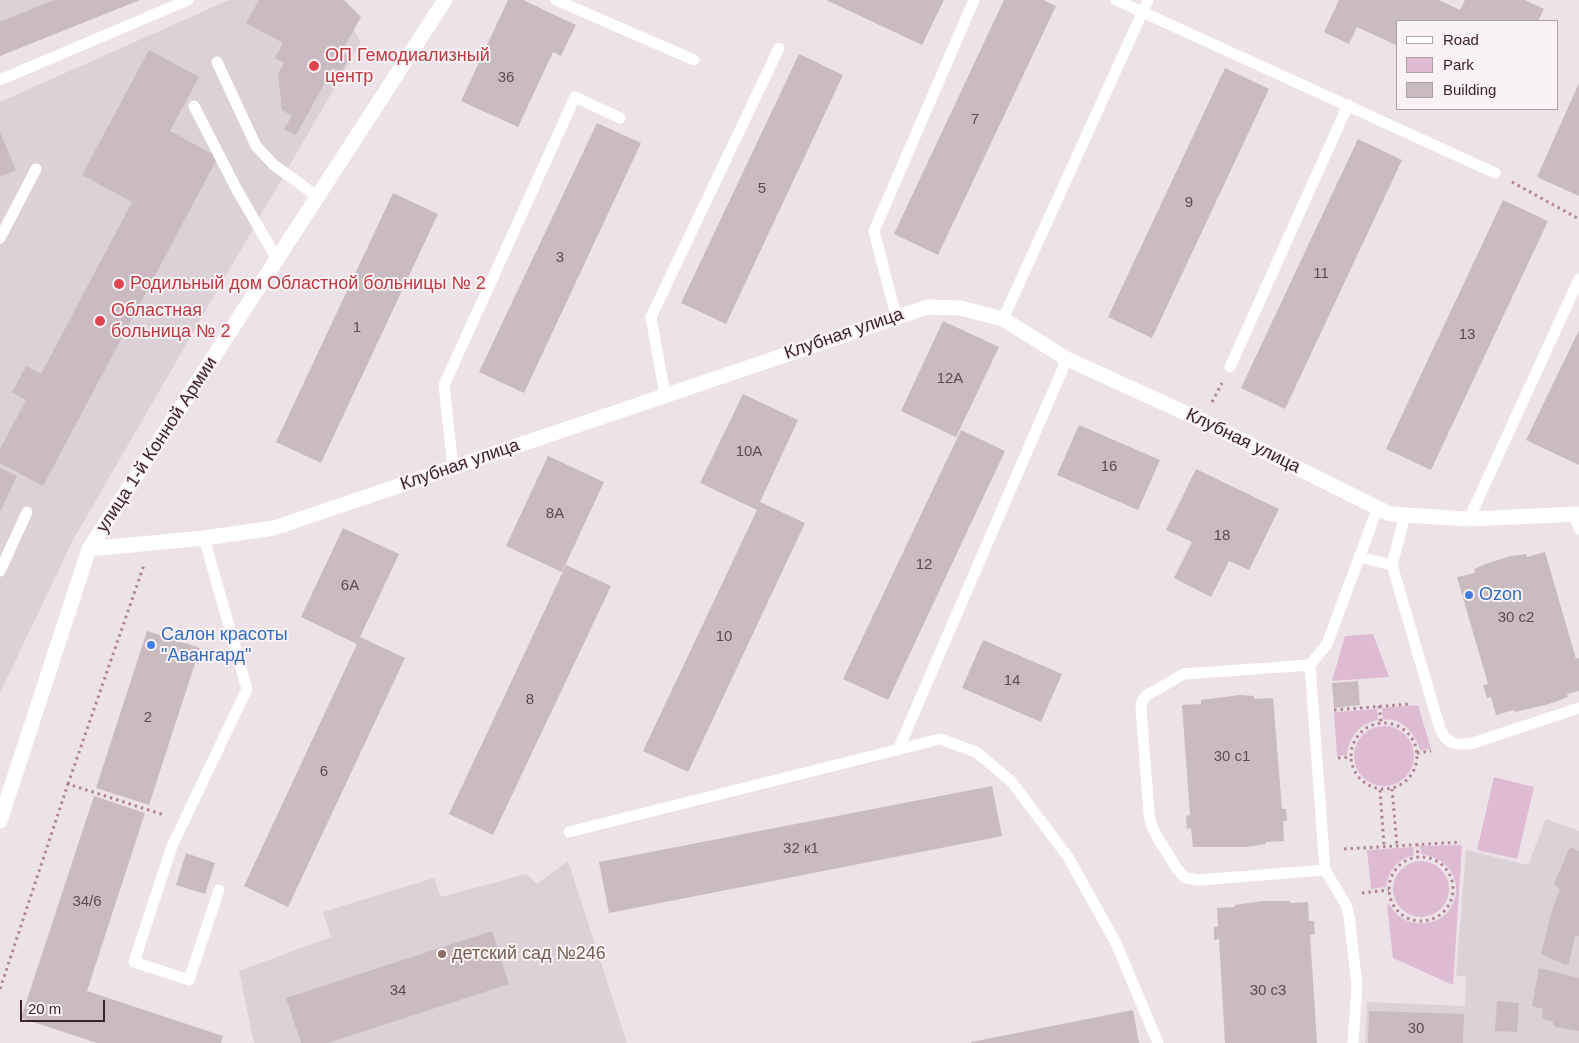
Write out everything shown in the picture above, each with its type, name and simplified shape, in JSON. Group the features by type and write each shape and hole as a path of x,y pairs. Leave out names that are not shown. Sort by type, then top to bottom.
{"street":[{"name":"улица 1-й Конной Армии","path":"0,820 89,549 446,0"},
{"name":"Клубная улица","path":"89,549 204,538 274,528 926,307 960,308 1003,319 1067,359 1203,421 1390,514 1468,519 1576,514"}],"lane":[{"path":"0,80 188,0"},
{"path":"556,0 694,60"},
{"path":"896,316 874,232 974,0"},
{"path":"1116,0 1495,173"},
{"path":"1003,319 1148,0"},
{"path":"665,395 651,317 779,48"},
{"path":"217,62 256,146 274,165 318,197"},
{"path":"452,468 444,385 575,97 620,118"},
{"path":"1230,367 1348,105"},
{"path":"194,106 237,190 277,259"},
{"path":"0,238 36,169"},
{"path":"1468,519 1579,279"},
{"path":"898,750 1067,359"},
{"path":"1353,1043 1356,985 1349,916 1346,905 1326,870 1310,664 1327,644 1378,507"},
{"path":"0,571 28,512"},
{"path":"1576,514 1579,529"},
{"path":"1405,515 1392,565 1432,703 1444,737 1452,743 1462,745 1473,743 1579,708"},
{"path":"204,538 247,690 172,846 134,962 190,980 219,890"},
{"path":"1359,557 1392,565"},
{"path":"1310,664 1184,674 1147,695 1142,701 1141,709 1148,813 1156,835 1177,869 1185,878 1199,880 1326,870"},
{"path":"570,832 940,739 976,752 1012,781 1068,857 1116,943 1158,1043"}],"path":[{"path":"1495,173 1579,219"},
{"path":"1203,421 1230,367"},
{"path":"0,989 151,543"},
{"path":"1313,712 1432,703"},
{"path":"1379,706 1381,724"},
{"path":"1386,723 1398,726 1407,732 1414,742 1417,753 1416,765 1411,776 1403,784 1392,789 1380,790 1370,787 1360,780 1353,771 1350,759 1351,748 1356,737 1364,729 1375,724 1386,723"},
{"path":"68,784 183,822"},
{"path":"1392,789 1397,845"},
{"path":"1380,790 1384,845"},
{"path":"1324,850 1461,842"},
{"path":"1417,844 1418,857"},
{"path":"1418,857 1431,858 1442,864 1450,874 1453,886 1452,899 1446,910 1436,918 1424,921 1411,920 1400,914 1392,904 1389,892 1390,879 1396,868 1406,860 1418,857"}],"shaded area":[{"path":"0,0 138,0 0,52"},
{"name":"Областная больница № 2","path":"229,0 336,0 361,42 73,540 0,693 0,102"},
{"path":"1546,819 1579,831 1579,1043 1365,1043 1367,1002 1465,1006 1466,977 1456,975 1466,850 1528,865"},
{"name":"детский сад №246","path":"568,861 627,1043 254,1043 239,971 331,937 323,912 434,878 441,897 526,874 537,884"}],"green space":[{"path":"1373,634 1389,677 1332,681 1345,636"},
{"path":"1418,705 1431,749 1420,750 1415,738 1407,728 1390,719 1383,720 1382,708"},
{"path":"1377,709 1378,720 1365,724 1360,728 1350,743 1347,755 1337,756 1334,712"},
{"path":"1378,726 1390,726 1406,734 1412,744 1414,756 1412,768 1406,778 1390,786 1378,786 1362,778 1354,762 1354,750 1362,734"},
{"path":"1494,777 1534,787 1517,859 1477,850"},
{"path":"1462,845 1453,985 1393,958 1387,905 1389,904 1400,917 1416,923 1432,922 1444,915 1452,905 1456,893 1455,880 1449,868 1438,859 1421,854 1420,846"},
{"path":"1413,847 1414,855 1403,859 1395,866 1389,875 1386,887 1371,889 1367,850"},
{"path":"1415,861 1427,861 1437,865 1445,873 1449,889 1445,905 1437,913 1427,917 1415,917 1405,913 1397,905 1393,895 1393,883 1397,873 1405,865"}],"building":[{"path":"54,0 140,0 0,56 0,22"},
{"name":"ОП Гемодиализный центр","path":"259,0 344,0 361,17 341,52 350,57 341,72 333,68 296,135 284,129 292,116 282,110 278,74 284,63 275,58 283,43 246,23"},
{"path":"508,0 523,0 576,25 561,56 553,52 518,127 461,101"},
{"path":"826,0 944,0 922,45"},
{"path":"1004,0 1043,0 1056,6 938,255 894,234"},
{"path":"1339,0 1439,0 1460,10 1465,0 1525,0 1544,9 1538,20 1396,20 1396,45 1357,27 1349,44 1324,32"},
{"name":"Родильный дом Областной больницы № 2","path":"149,50 199,77 170,131 218,157 43,486 0,463 0,449 26,400 12,392 26,366 41,374 132,202 82,175"},
{"path":"799,54 843,75 726,324 681,303"},
{"path":"1225,68 1269,89 1152,338 1108,317"},
{"path":"1579,83 1579,196 1537,177"},
{"path":"597,123 641,143 524,393 479,372"},
{"path":"0,132 16,170 0,177"},
{"path":"1358,139 1402,160 1285,409 1241,388"},
{"path":"393,193 438,214 321,463 276,442"},
{"path":"1503,200 1548,221 1431,470 1386,449"},
{"path":"943,321 999,347 956,437 901,411"},
{"path":"1579,330 1579,465 1526,440"},
{"path":"743,394 798,420 760,502 805,523 688,772 643,751 757,510 700,483"},
{"path":"1079,425 1160,460 1138,510 1057,475"},
{"path":"961,430 1005,451 888,700 843,679"},
{"path":"548,456 604,482 562,572 506,546"},
{"path":"0,468 17,476 0,512"},
{"path":"1196,469 1279,509 1249,570 1229,561 1211,597 1174,578 1192,542 1166,530"},
{"path":"343,528 399,554 360,637 405,658 288,907 244,886 357,644 301,617"},
{"path":"1545,552 1576,659 1579,658 1579,691 1567,694 1568,697 1549,704 1496,715 1491,697 1487,698 1483,685 1488,684 1457,577 1475,573 1474,569 1511,556 1526,554 1527,557"},
{"path":"566,565 611,586 493,835 449,814"},
{"path":"147,631 200,648 149,805 96,788"},
{"path":"983,640 1062,674 1041,722 962,688"},
{"path":"1358,681 1360,705 1334,708 1332,683"},
{"path":"1240,695 1254,696 1254,699 1273,698 1282,809 1286,809 1287,821 1283,821 1284,841 1266,842 1266,844 1246,847 1193,847 1191,828 1187,829 1186,816 1190,815 1182,705 1201,704 1201,700"},
{"path":"992,786 1002,836 609,913 599,862"},
{"path":"94,796 145,813 87,991 223,1036 221,1043 97,1043 21,1018"},
{"path":"1570,847 1579,851 1579,936 1575,935 1569,963 1566,965 1541,954 1553,907 1560,890 1554,884"},
{"path":"186,853 215,863 205,894 176,885"},
{"path":"1263,901 1308,902 1309,921 1314,921 1315,934 1310,935 1317,1043 1225,1043 1219,939 1214,940 1214,927 1218,927 1217,908 1235,907 1235,905"},
{"path":"492,931 509,984 328,1043 301,1043 286,998"},
{"path":"1539,968 1579,978 1579,1031 1555,1027 1552,1021 1545,1020 1542,1017 1543,1009 1532,1006"},
{"path":"1497,1001 1519,1003 1517,1032 1495,1031"},
{"path":"1133,1010 1139,1043 971,1043 971,1042"},
{"path":"1369,1011 1464,1014 1463,1043 1368,1043"}],"place":[{"name":"ОП Гемодиализный центр","path":"314,66"},
{"name":"Родильный дом Областной больницы № 2","path":"119,284"},
{"name":"Областная больница № 2","path":"100,321"},
{"name":"Ozon","path":"1469,595"},
{"name":"Салон красоты \"Авангард\"","path":"151,645"},
{"name":"детский сад №246","path":"442,954"}]}
